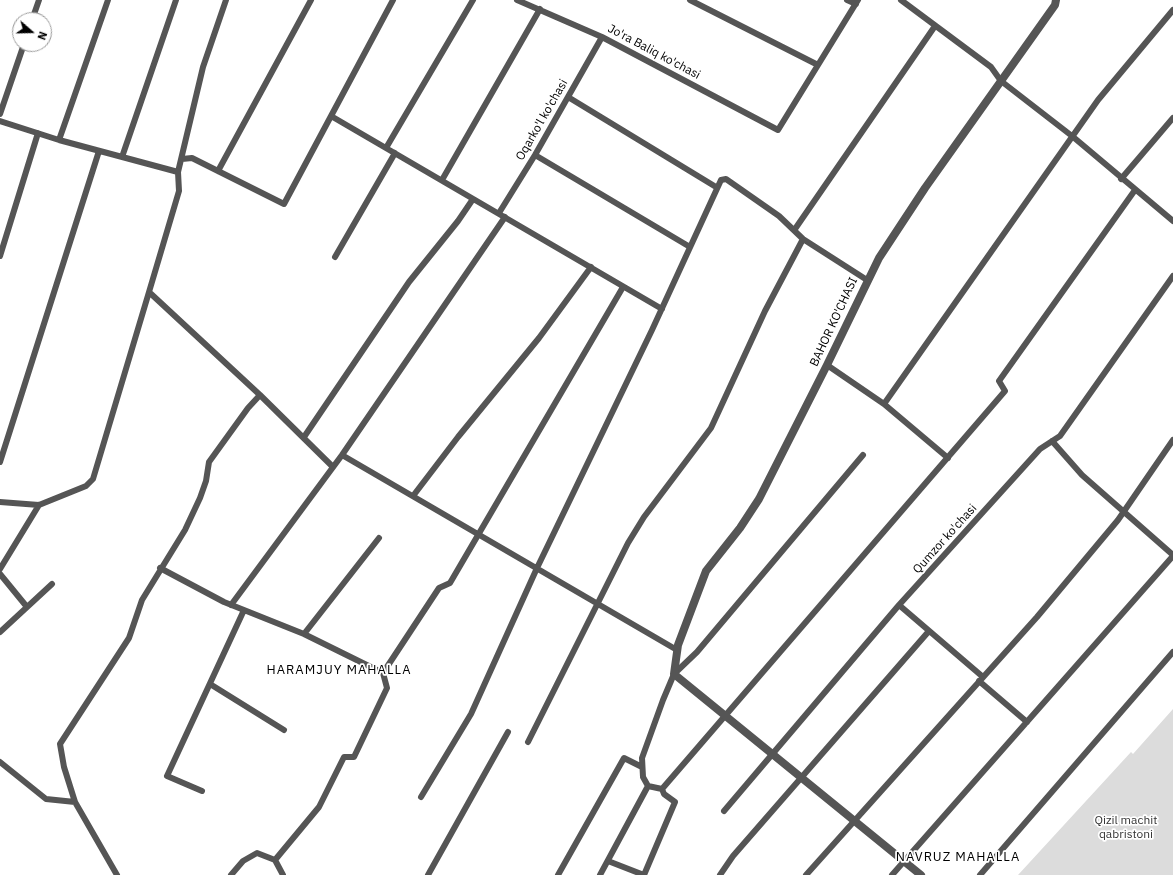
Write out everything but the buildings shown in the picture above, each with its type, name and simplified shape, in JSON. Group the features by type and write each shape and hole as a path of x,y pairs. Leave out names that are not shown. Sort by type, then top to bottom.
{"street":[{"path":"35,12 39,0"},
{"path":"60,140 108,0"},
{"path":"122,157 176,0"},
{"path":"0,502 39,505 86,486 93,479 179,191 178,172 203,67 226,0"},
{"path":"218,171 311,0"},
{"path":"182,159 192,158 284,204 393,0"},
{"path":"386,148 473,0"},
{"name":"Jo'ra Baliq ko'chasi","path":"517,0 525,1 602,38 778,130 818,65"},
{"path":"690,0 818,65 857,2 847,0"},
{"path":"901,0 991,67 1001,80 1072,136 1121,179 1173,221"},
{"name":"BAHOR KO'CHASI","path":"674,674 677,650 706,571 740,528 759,499 827,365 878,258 925,188 1055,5 1056,0"},
{"path":"442,180 540,9"},
{"path":"884,404 1098,100 1173,10"},
{"path":"795,229 935,26"},
{"name":"Oqarko'l ko'chasi","path":"498,213 535,155 602,38"},
{"path":"0,114 21,52"},
{"path":"568,97 716,187"},
{"path":"331,116 662,309"},
{"path":"1121,179 1173,118"},
{"path":"0,121 60,140 178,172"},
{"path":"0,256 38,133"},
{"path":"0,462 99,151"},
{"path":"335,257 395,153"},
{"path":"535,155 690,247"},
{"path":"422,797 471,714 537,568 662,309 716,187 721,180 726,179 779,216 795,229 803,239 867,280"},
{"path":"662,789 1005,391 999,381 1135,190"},
{"path":"304,437 409,282 458,221 473,198"},
{"path":"231,605 342,455 505,217"},
{"path":"528,742 599,604 628,543 644,517 711,428 766,311 803,239"},
{"path":"413,496 458,437 539,338 591,267"},
{"name":"Qumzor ko'chasi","path":"724,811 899,605 1040,449 1060,436 1173,276"},
{"path":"275,860 319,807 344,757 354,757 387,688 383,673 439,588 450,583 623,287"},
{"path":"149,292 260,395 333,467"},
{"path":"827,365 884,404 948,458"},
{"path":"117,875 75,802 64,767 60,744 129,638 142,600 184,530 200,498 206,481 209,462 248,408 260,395"},
{"path":"806,875 1037,617 1124,511 1173,440"},
{"path":"892,875 1173,555 1082,475 1052,441"},
{"path":"342,455 677,650"},
{"path":"662,789 648,786 643,777 642,758 674,674 697,652 863,455"},
{"path":"0,568 39,505"},
{"path":"304,634 379,538"},
{"path":"160,568 231,605 304,634 383,673"},
{"path":"0,574 27,607"},
{"path":"0,632 52,584"},
{"path":"899,605 1027,722"},
{"path":"202,791 167,776 244,610"},
{"path":"720,875 733,856 929,631"},
{"path":"980,875 1173,652"},
{"path":"674,674 921,875"},
{"path":"210,684 284,730"},
{"path":"428,875 508,732"},
{"path":"558,875 624,758 642,767"},
{"path":"0,762 46,800 75,802"},
{"path":"600,875 648,786"},
{"path":"608,861 644,875 675,802 664,794 662,789"},
{"path":"231,875 243,862 257,853 275,860 284,875"}],"green space":[{"name":"Qizil machit qabristoni","path":"1173,709 1173,875 1018,875 1131,752 1133,754"}],"district":[{"name":"HARAMJUY MAHALLA","path":"339,670"},
{"name":"NAVRUZ MAHALLA","path":"958,857"}]}
